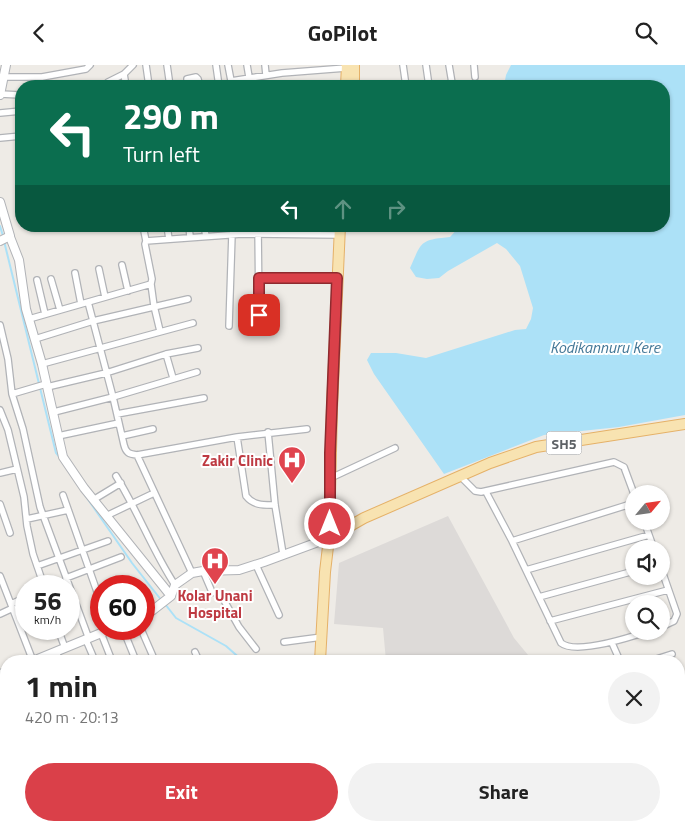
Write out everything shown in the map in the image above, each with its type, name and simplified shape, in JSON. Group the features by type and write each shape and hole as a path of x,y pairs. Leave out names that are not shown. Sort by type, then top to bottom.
{"main road":[{"path":"347,80 349,66"},
{"path":"349,66 352,80"},
{"path":"320,655 325,572 332,537 330,453 340,232"},
{"path":"326,655 347,232"},
{"name":"SH5","path":"332,537 364,519 460,476 536,447 685,424"}],"street":[{"path":"6,65 0,95 15,95"},
{"path":"4,77 48,76 86,69 90,65"},
{"path":"112,80 124,74 132,65 139,65"},
{"path":"146,65 148,80"},
{"path":"167,65 169,80"},
{"path":"216,65 218,80"},
{"path":"228,65 230,80"},
{"path":"247,65 249,77"},
{"path":"264,65 266,75"},
{"path":"282,65 282,73"},
{"path":"403,65 405,80"},
{"path":"426,65 428,80"},
{"path":"449,65 452,80"},
{"path":"474,65 475,77"},
{"path":"240,80 282,73 298,68 349,66"},
{"path":"124,74 125,80"},
{"path":"187,80 196,77 198,80"},
{"path":"0,113 15,112"},
{"path":"0,139 15,137"},
{"path":"0,202 5,239 20,260 26,309 42,364 45,385 54,412 63,457 93,500 169,597"},
{"path":"144,232 152,279 154,306 160,331"},
{"path":"168,232 169,239"},
{"path":"190,232 190,237"},
{"path":"205,232 206,236"},
{"path":"146,241 232,234 325,232"},
{"path":"229,325 232,234"},
{"path":"259,234 259,315"},
{"path":"122,265 128,291"},
{"path":"99,269 105,297"},
{"path":"75,273 93,321 122,436 126,450 130,454 137,455 268,432 307,429"},
{"path":"259,278 337,278"},
{"path":"51,279 60,310"},
{"path":"37,280 45,314"},
{"path":"29,319 151,284"},
{"path":"35,339 93,321 188,299"},
{"path":"42,364 192,323"},
{"path":"0,325 8,359 12,394 23,429 33,479 65,575"},
{"path":"12,394 45,385 106,373 166,354 198,348"},
{"path":"166,354 173,378"},
{"path":"54,412 197,372"},
{"path":"117,414 204,398"},
{"path":"0,410 8,430 24,497 30,541 40,575"},
{"path":"58,436 119,423"},
{"path":"122,436 153,429"},
{"path":"268,432 275,505 283,554"},
{"path":"237,437 246,497 255,504 275,505"},
{"path":"335,476 395,448"},
{"path":"137,455 192,573"},
{"path":"460,476 475,491 486,492 614,461 624,467 631,485"},
{"path":"0,473 17,469"},
{"path":"116,476 132,503 162,565 175,585"},
{"path":"93,500 121,483"},
{"path":"486,492 512,541 558,641 567,647 612,643 625,639"},
{"path":"106,516 154,493"},
{"path":"63,495 92,575"},
{"path":"0,504 10,533"},
{"path":"512,541 625,506"},
{"path":"27,519 68,510"},
{"path":"647,530 651,540"},
{"path":"526,570 649,535"},
{"path":"155,606 169,597 175,585 192,573 239,569 256,565 332,537"},
{"path":"37,566 108,541"},
{"path":"75,575 121,557"},
{"path":"256,565 280,615"},
{"path":"203,571 212,592 220,595 239,627 256,649"},
{"path":"539,597 625,573"},
{"path":"0,576 31,655"},
{"path":"666,585 676,609 676,618 670,624"},
{"path":"550,621 668,590"},
{"path":"0,614 15,604"},
{"path":"80,619 93,655"},
{"path":"284,642 322,637"},
{"path":"48,655 90,638"},
{"path":"62,640 65,649"},
{"path":"104,640 110,655"},
{"path":"127,640 134,655"},
{"path":"146,640 152,655"},
{"path":"612,643 617,655"}],"shaded area":[{"path":"448,516 514,638 528,655 385,655 383,628 334,624 339,563"}],"water":[{"name":"Kodikannuru Kere","path":"511,65 685,65 685,415 619,427 544,435 444,474 374,374 367,360 371,353 396,353 426,358 515,330 526,329 531,319 533,308 520,266 506,249 497,243 439,278 427,279 416,277 410,268 423,243 433,239 450,237 455,232 670,232 670,80 505,80"}],"waterway":[{"path":"0,226 3,236"},
{"path":"4,241 56,453 60,458"},
{"path":"85,495 132,563 162,601"},
{"path":"165,604 176,618 226,646 236,655"}],"place":[{"name":"Zakir Clinic","path":"292,484"},
{"name":"Kolar Unani Hospital","path":"215,585"}],"route":[{"path":"259,315 259,278 337,278 330,453 330,524"}]}
